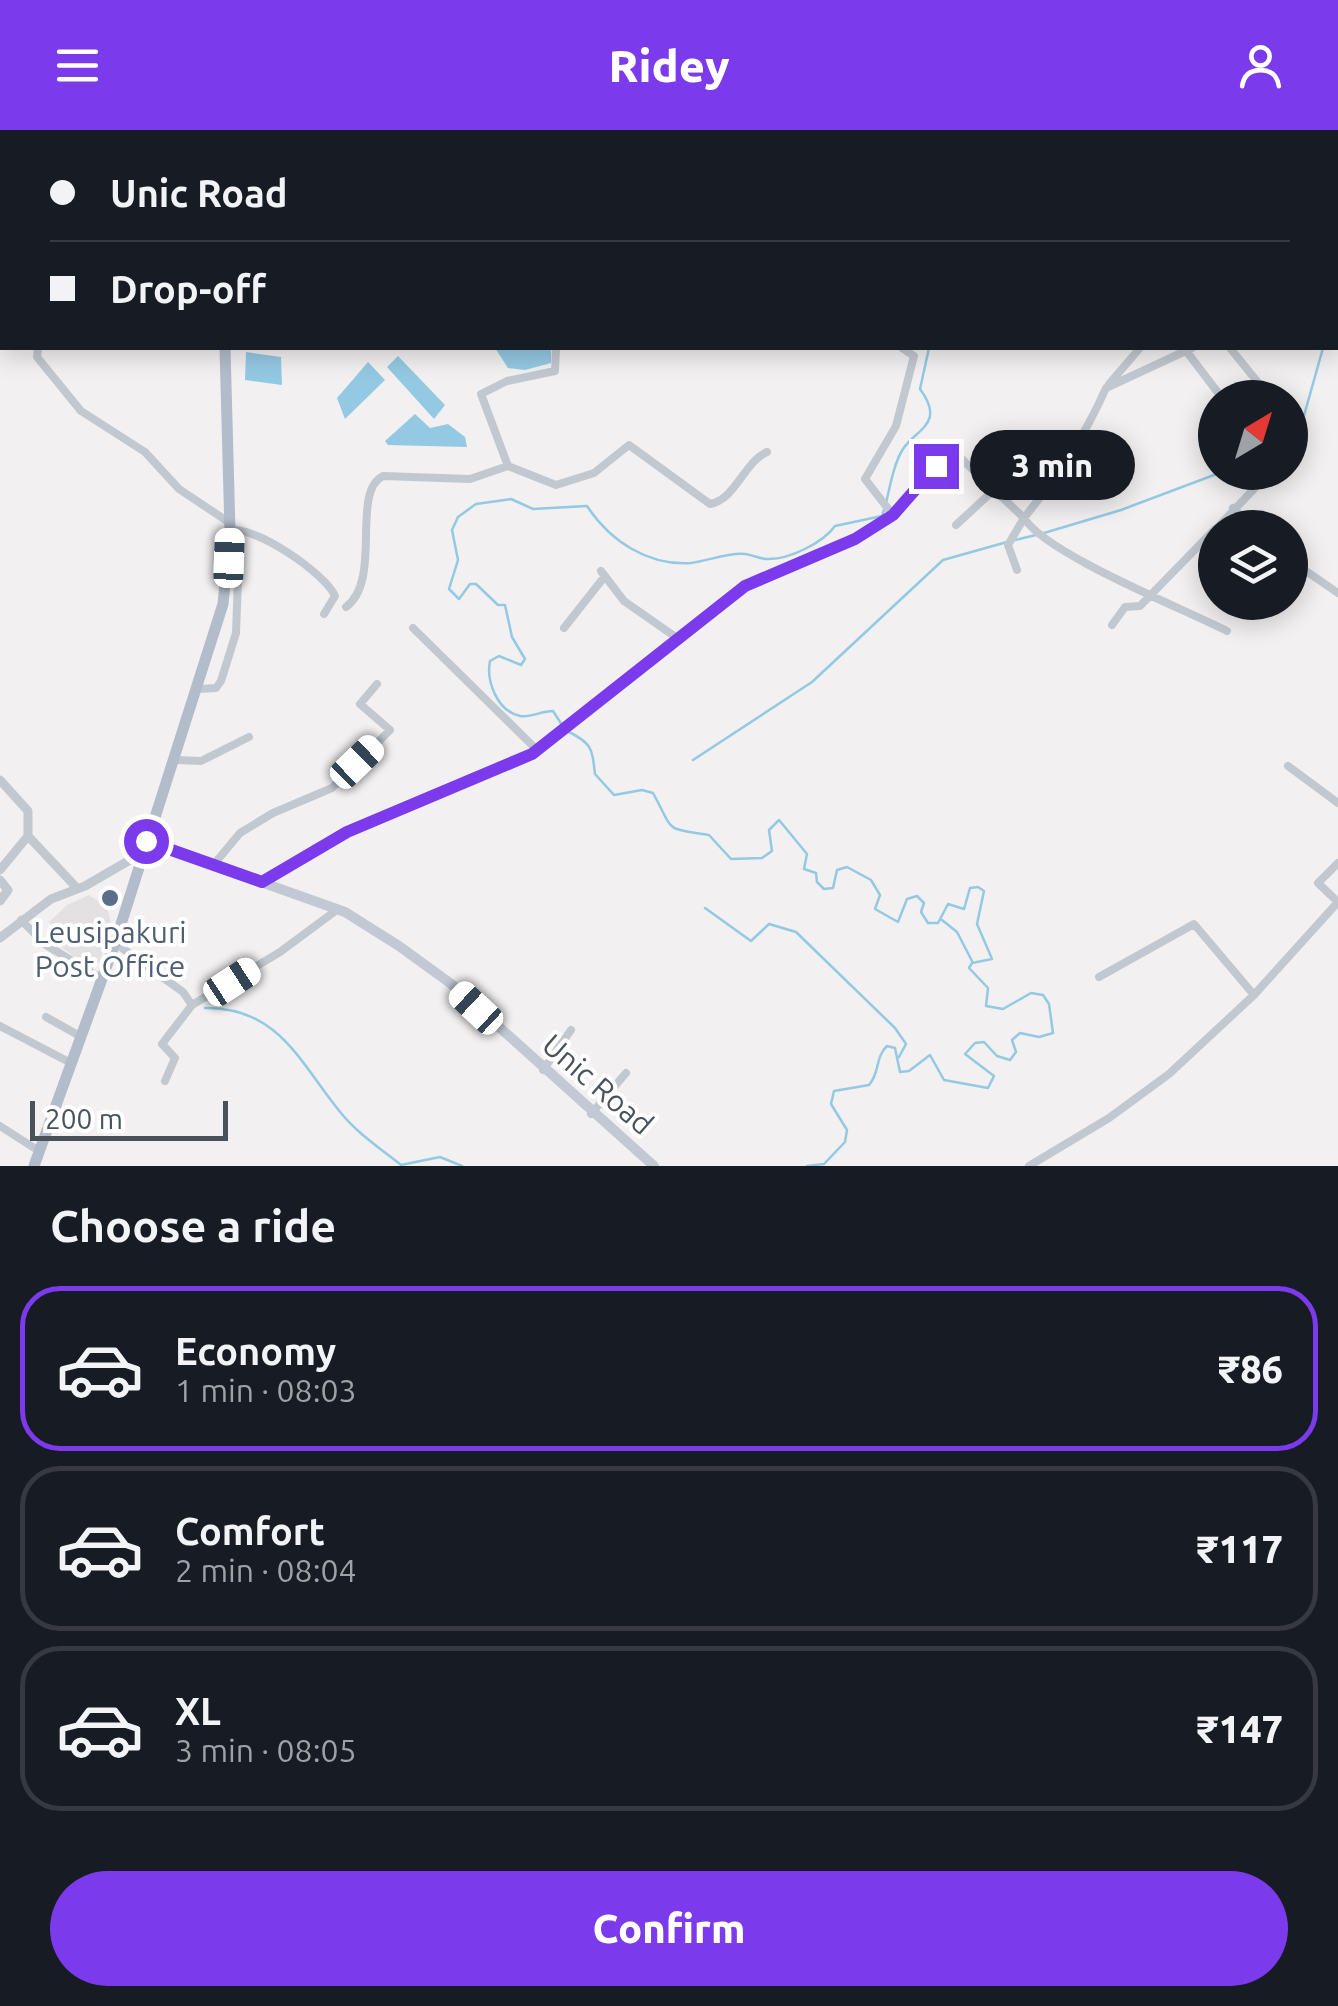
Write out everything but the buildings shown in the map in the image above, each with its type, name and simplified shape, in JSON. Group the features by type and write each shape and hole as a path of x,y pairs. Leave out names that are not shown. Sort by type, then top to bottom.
{"main road":[{"path":"34,1166 99,977 115,943 212,648 226,579 230,527 225,350"},
{"name":"Unic Road","path":"144,847 215,863 338,909 450,984 591,1114 654,1166"}],"street":[{"path":"38,350 37,357 80,411 145,452 179,489 230,527 252,530 326,582 334,596 324,614"},
{"path":"508,466 481,394 507,381 556,371 556,350"},
{"path":"892,513 865,479 887,445 904,404 914,356 905,350"},
{"path":"1017,570 1010,541 1048,480 1082,443 1106,388 1138,350"},
{"path":"1106,388 1150,364 1190,350 1210,380"},
{"path":"1232,350 1256,380"},
{"path":"346,607 355,600 364,572 370,492 376,479 399,474 470,479 508,466 556,485 594,472 629,445 710,504 720,502 754,461 768,452"},
{"path":"262,882 347,832 494,774 536,750 760,576 855,539 892,513 952,449 1040,534 1152,596 1227,631"},
{"path":"956,525 995,489"},
{"path":"1233,508 1252,490"},
{"path":"1112,625 1125,606 1140,606 1198,547"},
{"path":"564,628 603,573 624,602 677,638"},
{"path":"1308,573 1338,594"},
{"path":"198,689 216,688 221,681 236,633 238,580 226,579"},
{"path":"413,628 536,750"},
{"path":"215,863 240,833 273,813 332,788 390,730 360,704 376,684"},
{"path":"176,760 201,761 248,737"},
{"path":"1288,766 1338,803"},
{"path":"0,780 28,811 28,836 0,870"},
{"path":"28,836 74,886"},
{"path":"2,931 74,886 85,886 144,847"},
{"path":"1029,1166 1109,1118 1170,1074 1254,995 1338,902 1318,882 1338,864"},
{"path":"0,880 8,890 0,901"},
{"path":"165,1080 175,1058 162,1044 192,1005 280,952 338,909"},
{"path":"21,920 46,945 99,977"},
{"path":"1098,977 1194,924 1254,995"},
{"path":"115,943 183,992 192,1005"},
{"path":"46,1017 78,1035"},
{"path":"0,1026 69,1062"},
{"path":"543,1070 571,1030"},
{"path":"591,1114 626,1074"},
{"path":"0,1126 38,1151"}],"shaded area":[{"path":"89,895 107,907 111,924 100,962 92,968 47,938 54,927 49,922 67,905"}],"water":[{"path":"496,350 551,350 551,363 525,370 508,368"},
{"path":"246,352 281,357 282,385 245,380"},
{"path":"398,356 445,405 434,419 387,367"},
{"path":"368,362 385,380 345,419 337,398"},
{"path":"415,414 430,428 448,424 465,437 467,447 388,445 385,441"}],"waterway":[{"path":"886,503 900,455 929,418 930,410 920,389 929,350"},
{"path":"1308,401 1322,350"},
{"path":"1044,533 1198,481"},
{"path":"562,725 553,711 520,716 499,702 492,686 490,661 499,656 521,665 525,659 512,637 505,605 498,605 476,584 470,584 459,599 449,589 458,560 452,530 458,517 476,504 511,499 533,509 587,506 607,530 631,549 675,563 739,554 767,559 785,557 814,544 835,526 882,516 884,510"},
{"path":"1015,540 1036,535"},
{"path":"693,760 812,682 943,560 1007,542"},
{"path":"567,731 589,747 595,774 614,795 642,790 653,793 672,826 709,835 731,859 762,858 772,851 769,830 779,820 807,854 804,869 816,873 817,882 824,889 833,888 837,870 847,867 871,880 880,895 875,909 898,922 907,899 917,896 924,903 921,912 928,923 938,923 948,904 964,909 970,888 978,887 984,891 977,924 992,959 972,963 969,968 988,988 986,1006 1003,1009 1031,993 1043,995 1049,1004 1053,1033 1039,1037 1020,1033 1012,1040 1016,1052 1010,1060 997,1056 984,1042 975,1043 965,1054 994,1076 988,1088 944,1080 930,1055 909,1071 900,1072 895,1048 887,1046 869,1085 834,1091 831,1104 847,1130 845,1142 824,1164 807,1166"},
{"path":"705,908 751,941 769,924 796,932 895,1028 906,1044 899,1057"},
{"path":"942,920 957,932 972,961"},
{"path":"205,1008 231,1010 270,1028 300,1058 347,1120 401,1165 440,1157 462,1166"}],"place":[{"name":"Leusipakuri Post Office","path":"110,898"}],"route":[{"path":"146,841 262,882 347,832 494,774 532,754 760,576 871,531 893,515 936,466"}]}
